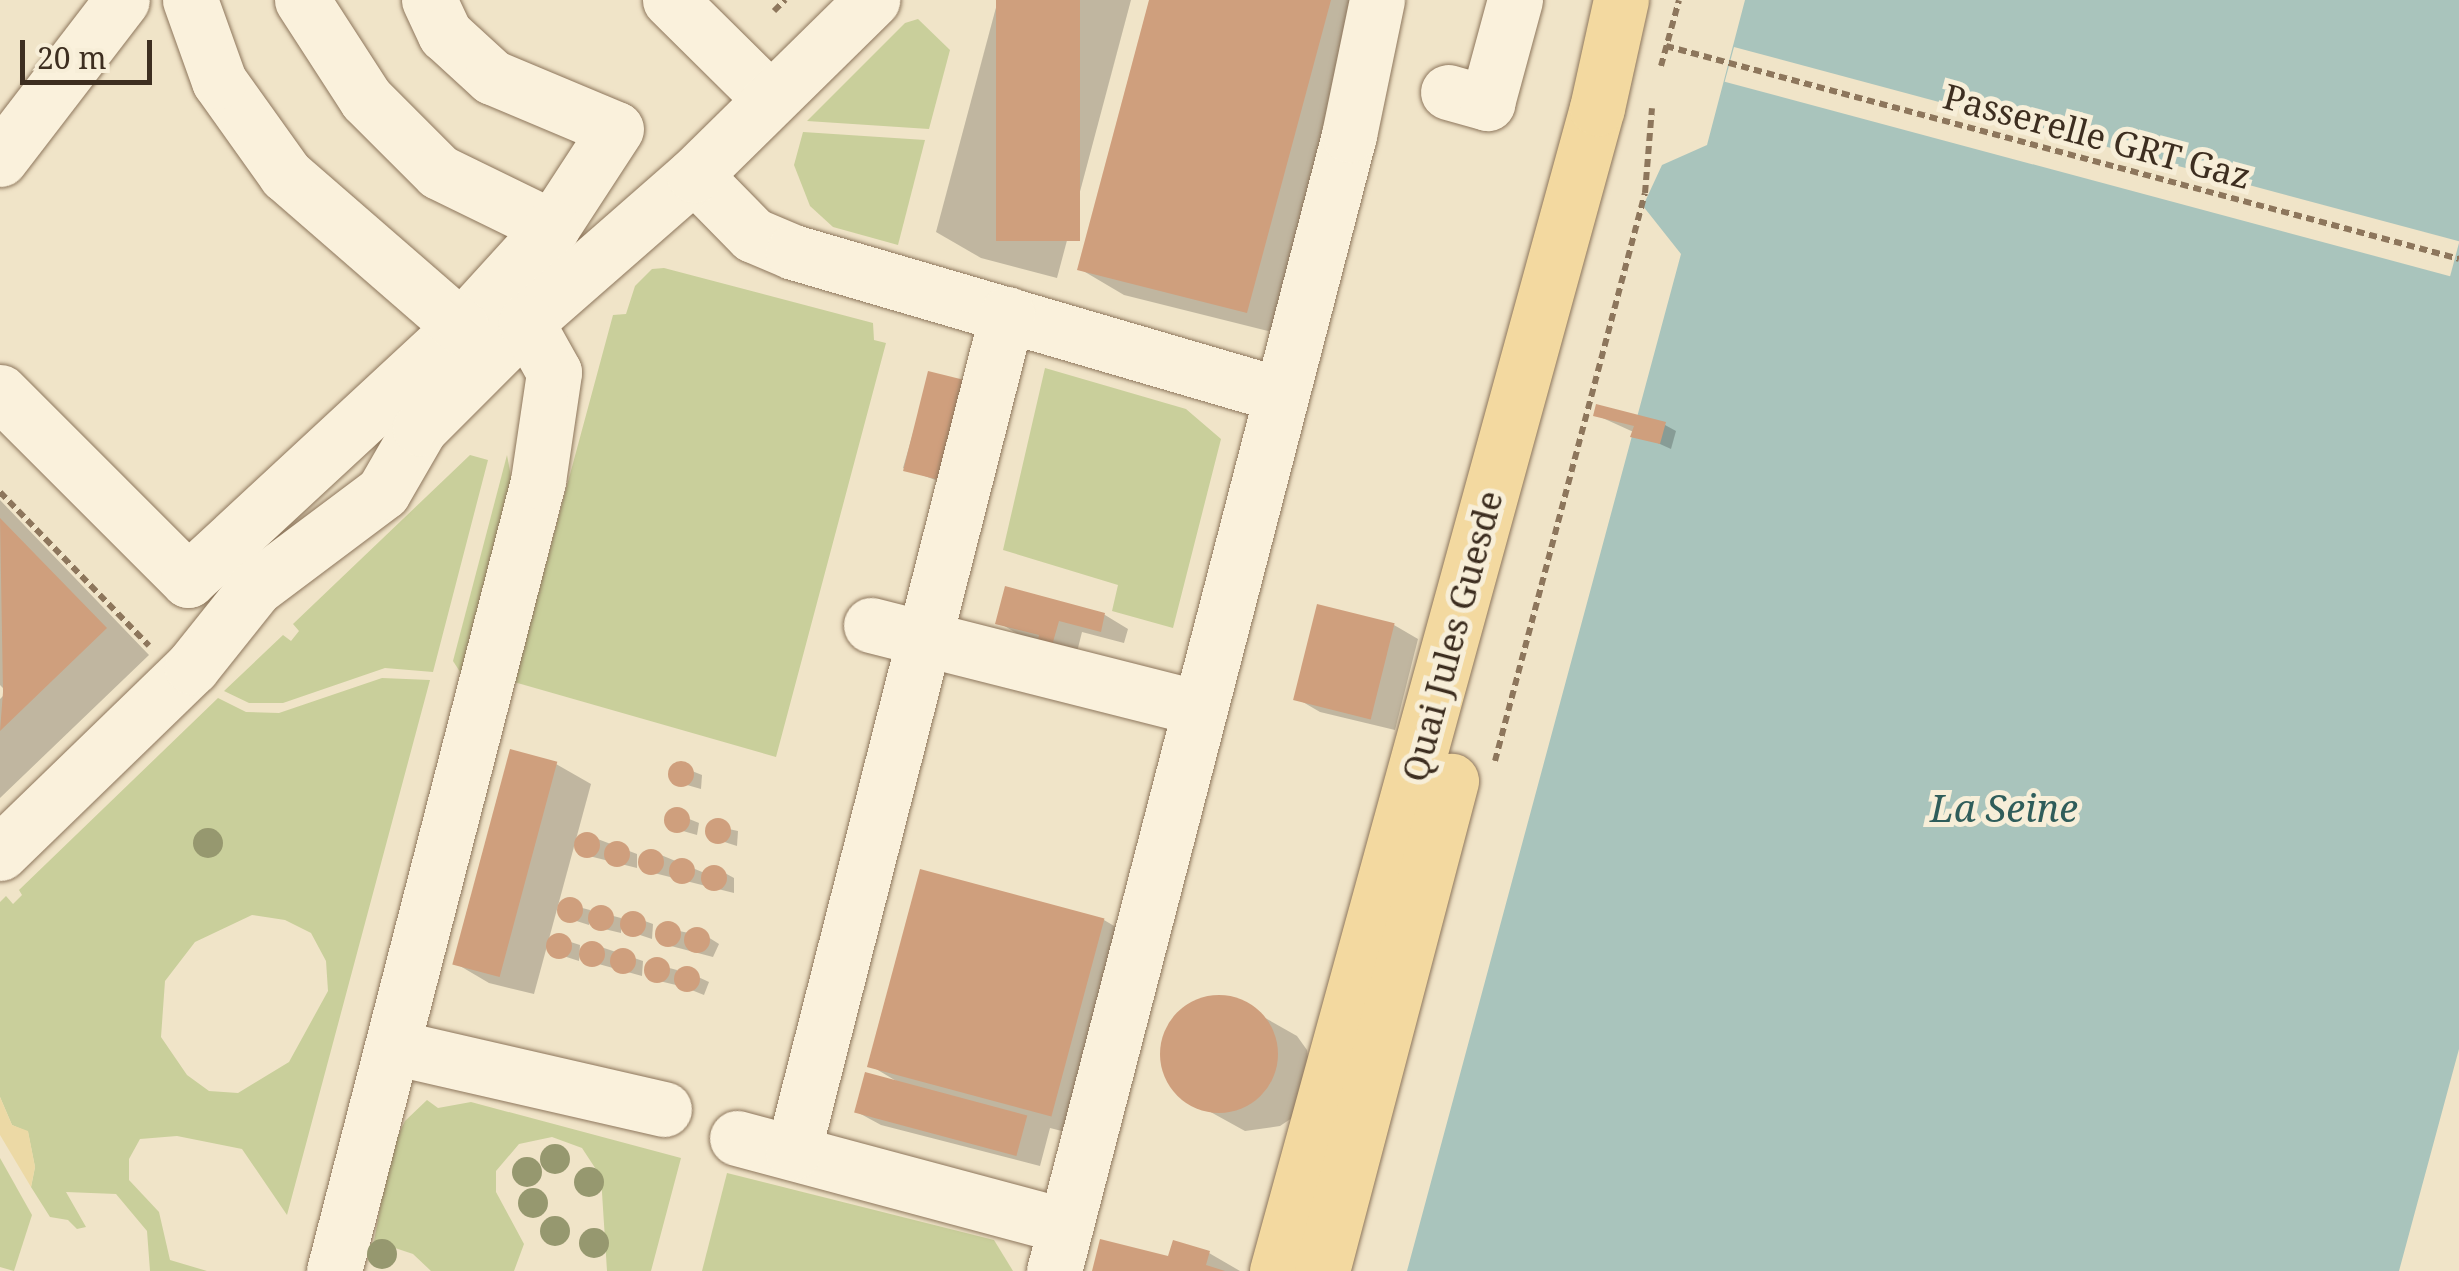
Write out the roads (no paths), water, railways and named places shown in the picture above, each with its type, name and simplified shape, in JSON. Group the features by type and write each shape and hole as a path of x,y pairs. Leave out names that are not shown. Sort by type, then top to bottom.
{"main road":[{"name":"Quai Jules Guesde","path":"1278,1271 1597,108 1621,0"},
{"name":"Quai Jules Guesde","path":"1322,1271 1660,23"}],"lane":[{"path":"0,159 122,0"},
{"path":"190,0 220,81 286,174 461,327"},
{"path":"302,0 366,100 439,172 552,227"},
{"path":"0,392 188,580 461,327 552,227 616,129 492,78 445,34 428,0"},
{"path":"670,0 768,97"},
{"path":"0,852 192,667 255,588 383,492 420,428 526,322 694,175 768,97 872,0"},
{"path":"737,1138 793,1152 1059,1248 1348,135 1377,0"},
{"path":"1448,92 1487,103 1515,0"},
{"path":"694,175 752,235 1278,394"},
{"path":"793,1152 1006,314"},
{"path":"334,1271 550,424 554,372 526,322"},
{"path":"871,625 1198,708"},
{"path":"393,1047 664,1109"}],"water":[{"name":"La Seine","path":"1745,0 2459,0 2459,1049 2399,1271 1407,1271 1681,254 1643,206 1662,165 1707,145"}]}
